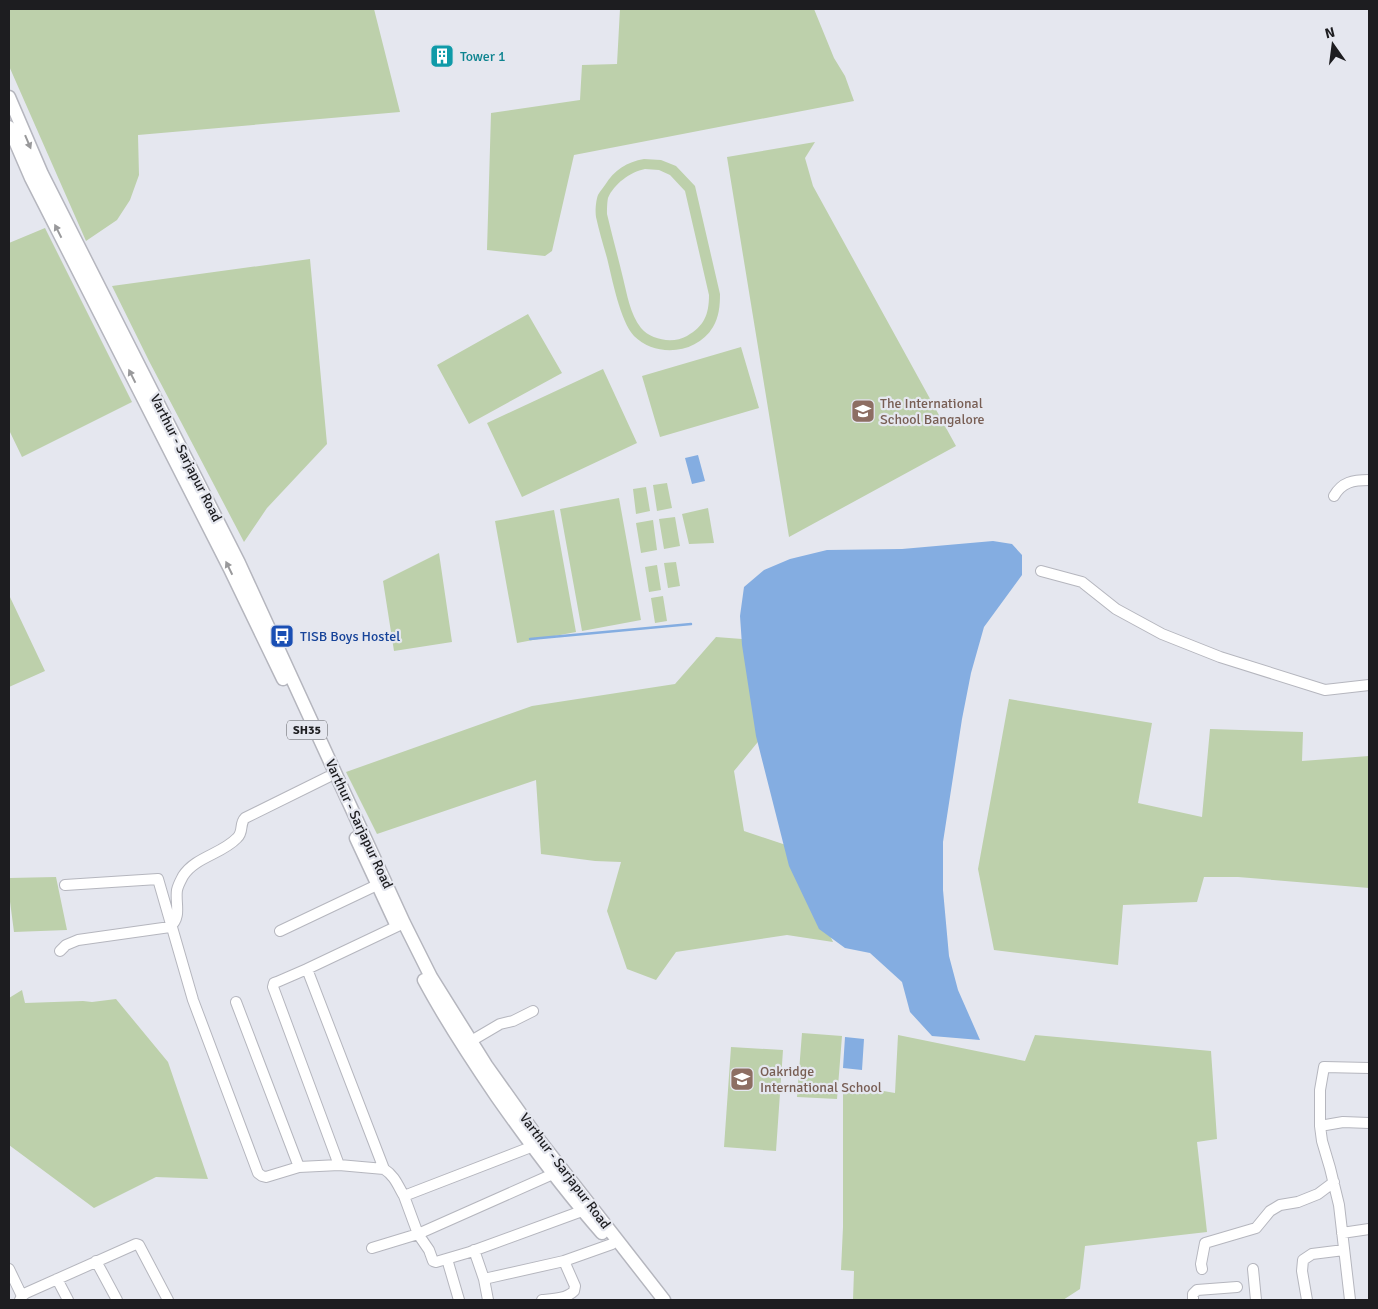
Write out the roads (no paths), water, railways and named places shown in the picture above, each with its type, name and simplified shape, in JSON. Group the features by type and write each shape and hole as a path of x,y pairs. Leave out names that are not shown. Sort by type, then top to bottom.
{"main road":[{"name":"Varthur - Sarjapur Road","path":"9,97 46,183 239,563 424,981 531,1147 582,1211 658,1300"},
{"name":"Varthur - Sarjapur Road","path":"9,127 31,178 230,569 278,668 377,885 400,925"},
{"name":"Varthur - Sarjapur Road","path":"466,1044 664,1300"}],"street":[{"path":"1334,496 1338,488 1347,483 1369,480"},
{"path":"1041,571 1082,582 1116,609 1162,634 1220,657 1325,690 1369,685"},
{"path":"60,952 66,945 78,940 163,928 171,925 175,922 177,915 177,891 179,884 189,868 235,840 241,832 242,821 245,818 328,777"},
{"path":"65,884 158,879 193,1000 258,1173 262,1176 266,1177 299,1167 339,1165 384,1169 394,1178 404,1196 418,1234 430,1251 433,1261 436,1262 582,1211"},
{"path":"280,931 377,885"},
{"path":"339,1165 273,987 274,983 400,925"},
{"path":"307,969 384,1169"},
{"path":"236,1002 299,1167"},
{"path":"466,1044 500,1024 513,1021 533,1011"},
{"path":"1350,1300 1339,1206 1322,1141 1319,1111 1323,1068 1369,1068"},
{"path":"1320,1126 1343,1122 1369,1123"},
{"path":"404,1196 531,1147"},
{"path":"372,1248 418,1234 553,1174"},
{"path":"1202,1269 1201,1264 1205,1242 1256,1228 1270,1211 1280,1205 1298,1202 1318,1194 1334,1182"},
{"path":"1342,1233 1369,1229"},
{"path":"9,1269 21,1298 26,1293 137,1244 168,1300"},
{"path":"484,1279 564,1261 612,1244"},
{"path":"474,1250 484,1279 488,1300"},
{"path":"1307,1300 1302,1271 1303,1260 1312,1254 1344,1250"},
{"path":"448,1258 459,1300"},
{"path":"542,1300 562,1298 574,1291 575,1286 564,1261"},
{"path":"96,1262 117,1300"},
{"path":"1253,1269 1256,1300"},
{"path":"57,1279 68,1300"},
{"path":"1194,1300 1193,1294 1197,1290 1237,1287"}],"water":[{"path":"698,455 705,481 692,484 685,458"},
{"path":"993,541 1012,544 1022,555 1022,575 984,627 971,673 962,719 943,842 943,890 949,956 958,990 980,1040 932,1036 910,1012 902,982 870,953 845,948 819,929 789,866 756,736 742,645 740,616 744,587 764,570 790,559 827,550 902,549"},
{"path":"845,1037 864,1039 862,1070 843,1068"}],"waterway":[{"path":"530,639 691,624"}],"place":[{"name":"Tower 1","path":"442,56"},
{"name":"The International School Bangalore","path":"863,411"},
{"name":"TISB Boys Hostel","path":"282,636"},
{"name":"Oakridge International School","path":"742,1079"}]}
